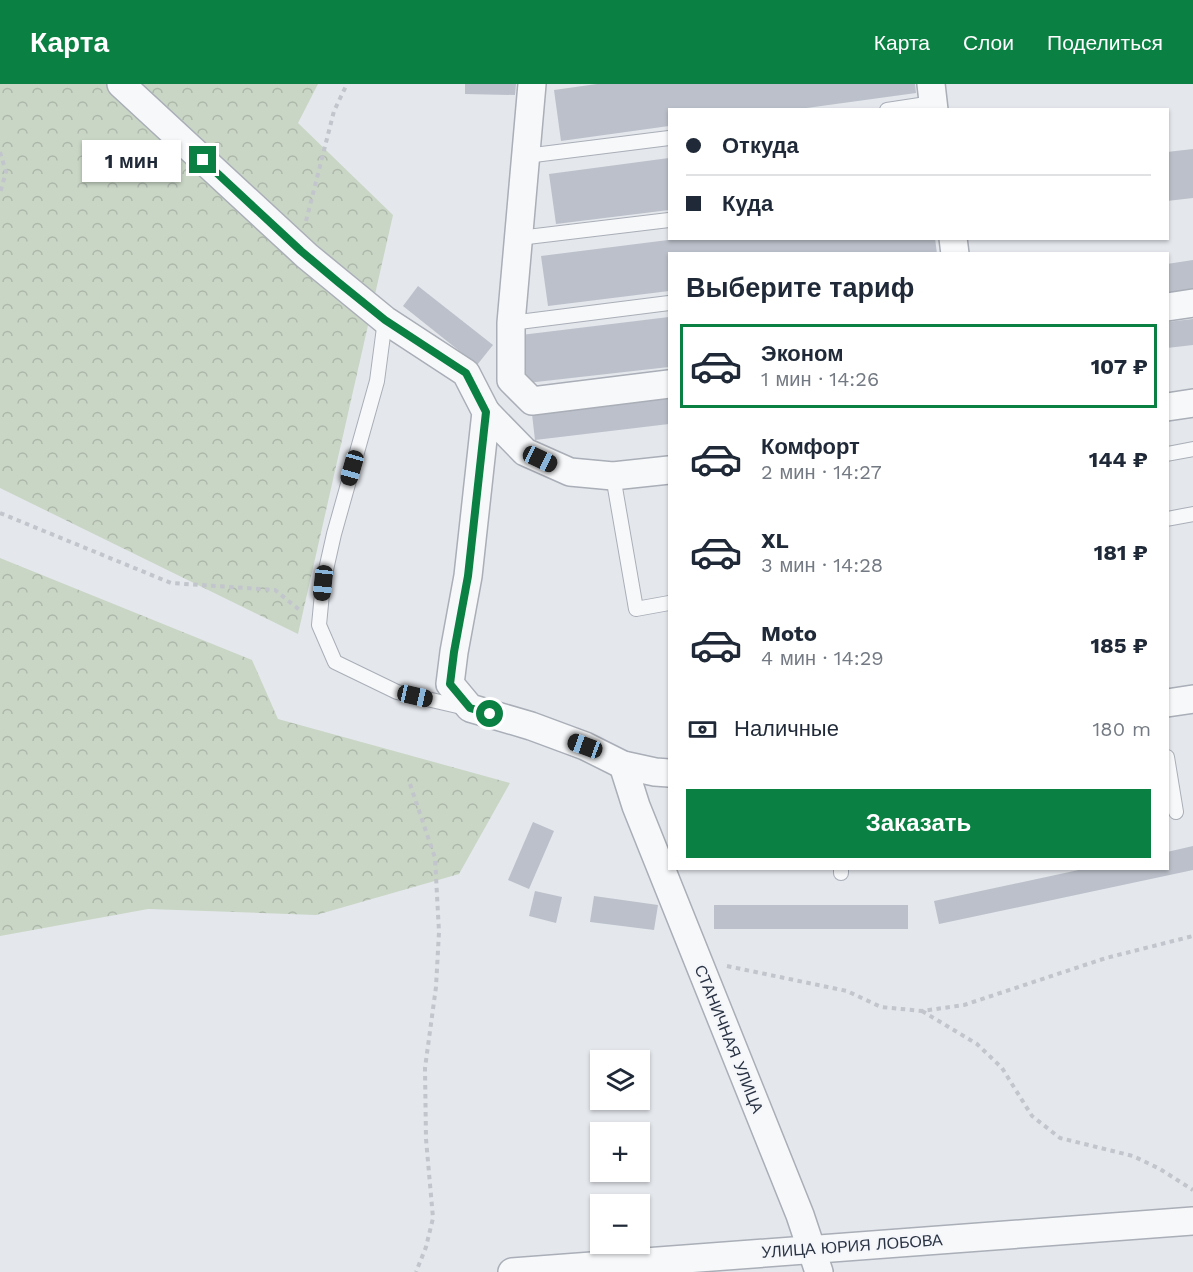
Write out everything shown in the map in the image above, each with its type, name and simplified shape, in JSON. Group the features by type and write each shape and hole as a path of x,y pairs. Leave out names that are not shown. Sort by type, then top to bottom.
{"street":[{"path":"122,84 301,251 385,320 466,373 486,412 525,452 570,472 614,476 668,470"},
{"path":"532,84 511,323 511,380 532,401 668,384"},
{"path":"1169,307 1193,303"},
{"path":"1169,407 1193,403"},
{"path":"486,412 468,576 450,684 470,708 564,738 623,765 655,772 668,772"},
{"path":"1169,703 1193,699"},
{"name":"СТАНИЧНАЯ УЛИЦА","path":"623,765 636,806 735,1050 800,1215 815,1260"},
{"name":"УЛИЦА ЮРИЯ ЛОБОВА","path":"512,1272 815,1260 1193,1221"}],"lane":[{"path":"895,108 933,99"},
{"path":"526,156 668,138"},
{"path":"519,238 668,220"},
{"path":"511,323 668,303"},
{"path":"385,320 378,381 334,534 323,583 319,625 335,662 397,692 470,708"},
{"path":"1169,454 1193,449"},
{"path":"614,476 636,609 668,603"},
{"path":"1169,519 1193,514"},
{"path":"1169,769 1176,812"}],"path":[{"path":"301,251 304,229 334,111 347,84"},
{"path":"0,152 6,172 0,193"},
{"path":"0,513 171,583 275,590 319,625"},
{"path":"410,784 435,858 439,932 436,987 425,1068 427,1170 433,1218 426,1247 416,1272"},
{"path":"697,961 847,991 881,1007 922,1011 964,1005 1106,958 1193,936"},
{"path":"922,1011 977,1044 1002,1068 1032,1116 1059,1138 1133,1156 1193,1190"}],"green space":[{"path":"0,84 318,84 298,123 393,215 298,634 0,488"},
{"path":"0,558 252,660 278,719 510,783 459,874 316,915 148,909 0,936"}],"building":[{"path":"465,84 516,84 515,95 465,94"},
{"path":"597,84 915,84 916,93 807,108 668,108 668,126 561,141 554,90"},
{"path":"1193,149 1193,198 1169,201 1169,152"},
{"path":"668,158 668,210 556,224 549,174"},
{"path":"668,240 935,240 937,252 668,252 668,291 548,306 541,256"},
{"path":"1193,260 1193,290 1169,294 1169,264"},
{"path":"418,286 493,345 477,365 403,306"},
{"path":"668,317 668,367 527,383 521,335"},
{"path":"1193,319 1193,345 1169,348 1169,322"},
{"path":"668,398 668,424 535,440 532,414"},
{"path":"533,822 554,831 529,889 508,880"},
{"path":"1193,846 1193,870 939,924 934,901 1079,870 1169,870 1169,852"},
{"path":"535,891 562,897 556,923 529,916"},
{"path":"594,896 658,905 654,930 590,922"},
{"path":"714,905 908,905 908,929 714,929"}],"route":[{"path":"203,160 301,251 338,282 385,320 466,373 486,412 468,576 450,684 470,708 490,714"}]}
